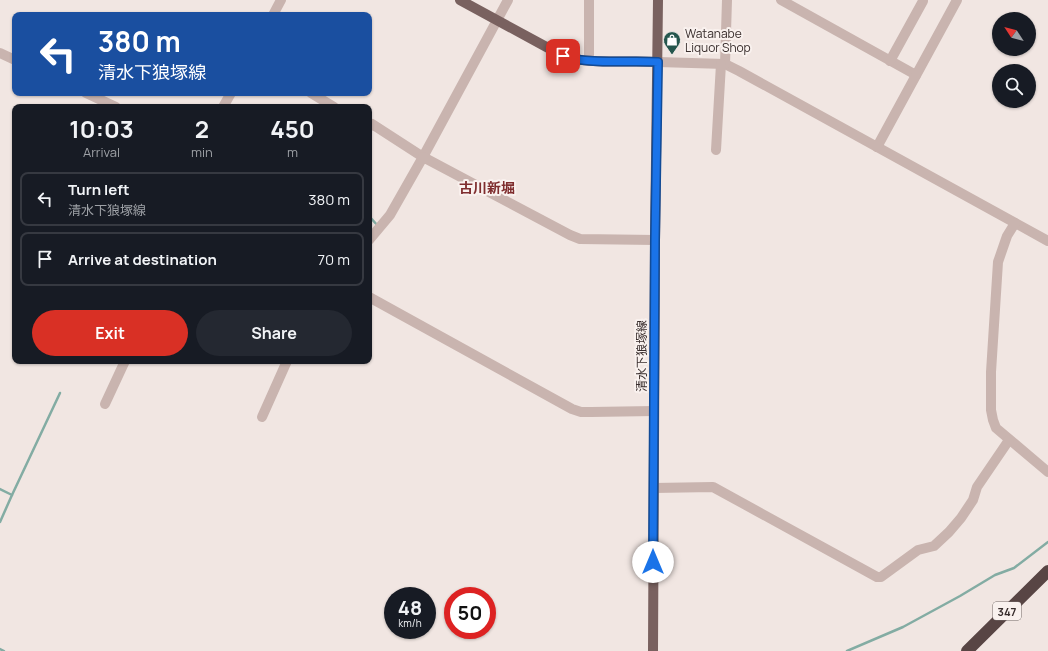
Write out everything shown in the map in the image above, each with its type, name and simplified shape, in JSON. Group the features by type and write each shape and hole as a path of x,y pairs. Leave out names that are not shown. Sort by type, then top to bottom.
{"highway":[{"name":"347","path":"967,651 1048,571"}],"main road":[{"path":"460,0 563,56 574,60 658,62"},
{"name":"清水下狼塚線","path":"653,651 658,0"}],"street":[{"path":"275,12 281,0"},
{"path":"372,236 390,215 508,0"},
{"path":"589,0 589,61"},
{"path":"716,150 727,0"},
{"path":"781,0 916,75"},
{"path":"877,147 957,0"},
{"path":"890,61 923,1"},
{"path":"0,53 12,59"},
{"path":"658,62 723,64 746,75 1048,241"},
{"path":"92,96 110,104"},
{"path":"316,96 329,104"},
{"path":"372,124 423,156 570,235 580,239 655,240"},
{"path":"1015,223 1007,236 998,262 990,410 996,428 1048,472"},
{"path":"372,299 572,409 581,412 654,411"},
{"path":"105,404 124,364"},
{"path":"262,416 287,364"},
{"path":"654,488 713,486 877,577 881,577 918,550 934,546 949,532 973,500 977,488 1009,440"}],"waterway":[{"path":"372,219 378,226"},
{"path":"12,495 60,393"},
{"path":"0,489 12,495 0,522"},
{"path":"847,651 903,627 995,575 1014,568 1048,542"},
{"path":"0,649 4,651"}],"place":[{"name":"Watanabe Liquor Shop","path":"672,55"}],"district":[{"name":"古川新堀","path":"487,187"}],"route":[{"path":"563,56 574,60 589,61 658,62 655,240 653,562"}]}
